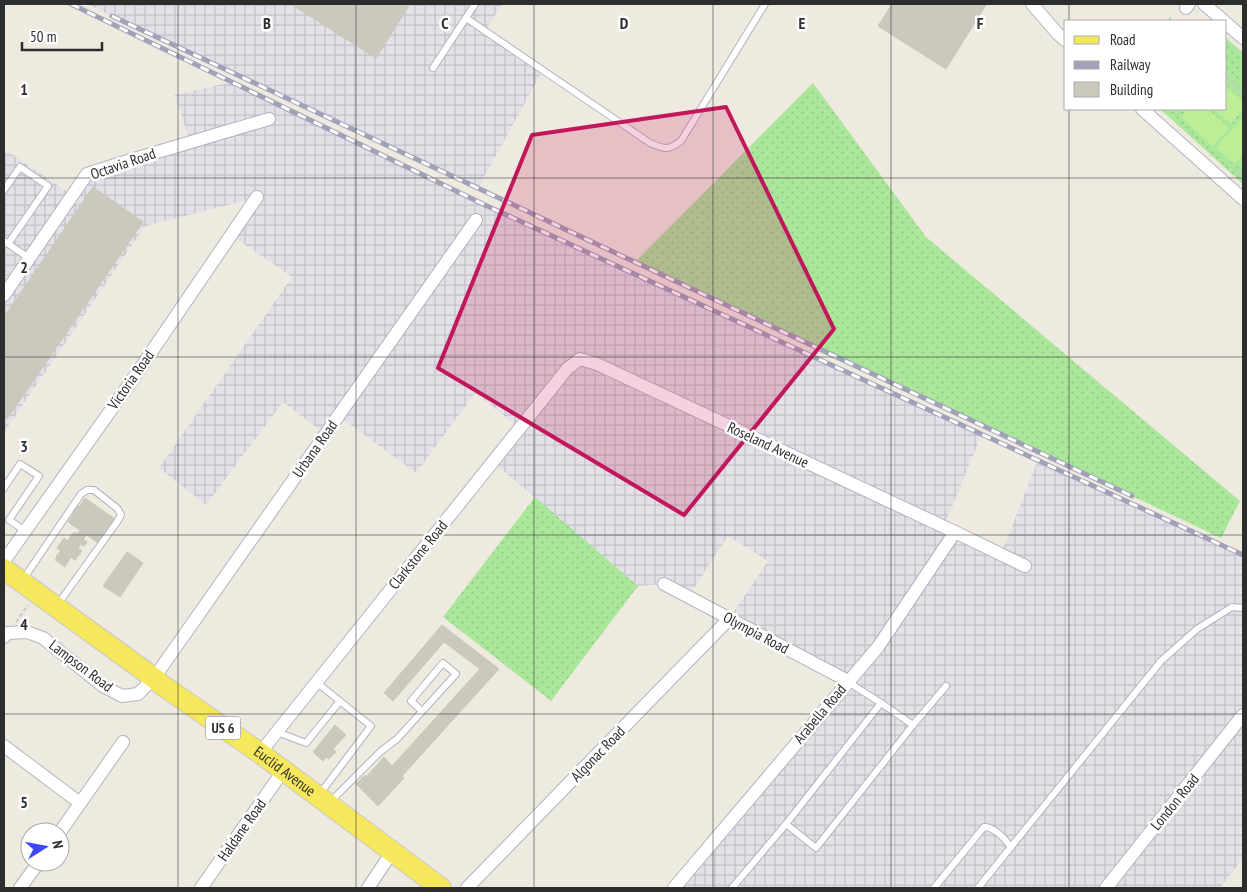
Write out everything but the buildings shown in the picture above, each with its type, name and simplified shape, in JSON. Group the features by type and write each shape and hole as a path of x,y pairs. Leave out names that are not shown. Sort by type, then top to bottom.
{"main road":[{"name":"Euclid Avenue","path":"4,569 164,687 260,753 442,888"}],"street":[{"path":"1032,4 1044,9 1057,32 1064,38"},
{"path":"1204,4 1223,20"},
{"path":"1227,24 1243,38"},
{"path":"1143,110 1243,199"},
{"name":"Octavia Road","path":"4,294 87,174 269,119"},
{"name":"Victoria Road","path":"4,561 135,376 257,197"},
{"name":"Urbana Road","path":"154,678 476,220"},
{"name":"Roseland Avenue","path":"580,359 597,364 1025,566"},
{"name":"Clarkstone Road","path":"260,753 567,370 580,359"},
{"name":"Arabella Road","path":"674,888 878,647 955,532"},
{"name":"Olympia Road","path":"664,584 848,681"},
{"name":"Algonac Road","path":"467,888 729,619"},
{"name":"Lampson Road","path":"8,628 43,638 103,686 122,696 138,694 154,678"},
{"name":"London Road","path":"1106,888 1243,716"},
{"path":"67,822 123,742"},
{"path":"4,746 80,803"},
{"name":"Haldane Road","path":"202,888 283,771"},
{"path":"368,888 392,852"},
{"path":"20,888 31,872"}],"lane":[{"path":"433,68 475,4"},
{"path":"466,18 650,143 663,149 674,146 681,141 765,4"},
{"path":"4,190 20,166 48,186 6,242 29,258"},
{"path":"4,488 20,464 39,476 7,520 25,531"},
{"path":"21,582 81,494 87,490 94,490 118,509 121,515 56,607"},
{"path":"978,888 1161,661 1196,629 1232,607 1243,608"},
{"path":"323,801 397,739 456,674 443,662 411,700 422,711"},
{"path":"848,681 913,725"},
{"path":"316,682 371,726 323,801"},
{"path":"786,824 816,848 946,686"},
{"path":"277,732 306,742 340,701"},
{"path":"732,888 786,824 881,704"},
{"path":"934,888 984,828 992,829 1011,847"}],"path":[{"path":"1169,20 1171,16"},
{"path":"1227,77 1243,93"},
{"path":"1240,90 1243,87"},
{"path":"1235,178 1243,169"},
{"path":"8,628 26,608"}],"highlighted area":[{"path":"726,107 834,329 684,515 438,368 532,135"}],"shaded area":[{"path":"87,4 502,4 485,31 543,70 478,188"},
{"path":"232,82 485,205 982,434 944,526 1001,554 1038,460 1243,555 1243,858 1220,888 674,888 848,681 729,619 768,561 728,536 688,597 664,584 638,586 493,462 520,428 475,393 416,473 339,416 325,434 283,402 206,505 159,468 292,277 231,235 256,198 145,226 4,432 4,155 7,151 72,195 87,174 190,142 175,95"}],"green space":[{"path":"1227,39 1243,53 1243,184 1161,110 1227,110"},
{"path":"813,83 926,237 1240,501 1221,538 635,262"},
{"path":"1227,87 1243,101 1243,109 1231,124 1215,110 1227,110"},
{"path":"1187,110 1209,110 1229,128 1213,146 1181,117"},
{"path":"1243,117 1243,154 1234,164 1216,148"},
{"path":"535,497 638,586 551,701 443,617"}],"railway":[{"path":"71,4 485,205 1243,555"},
{"path":"112,16 1132,496"}]}
